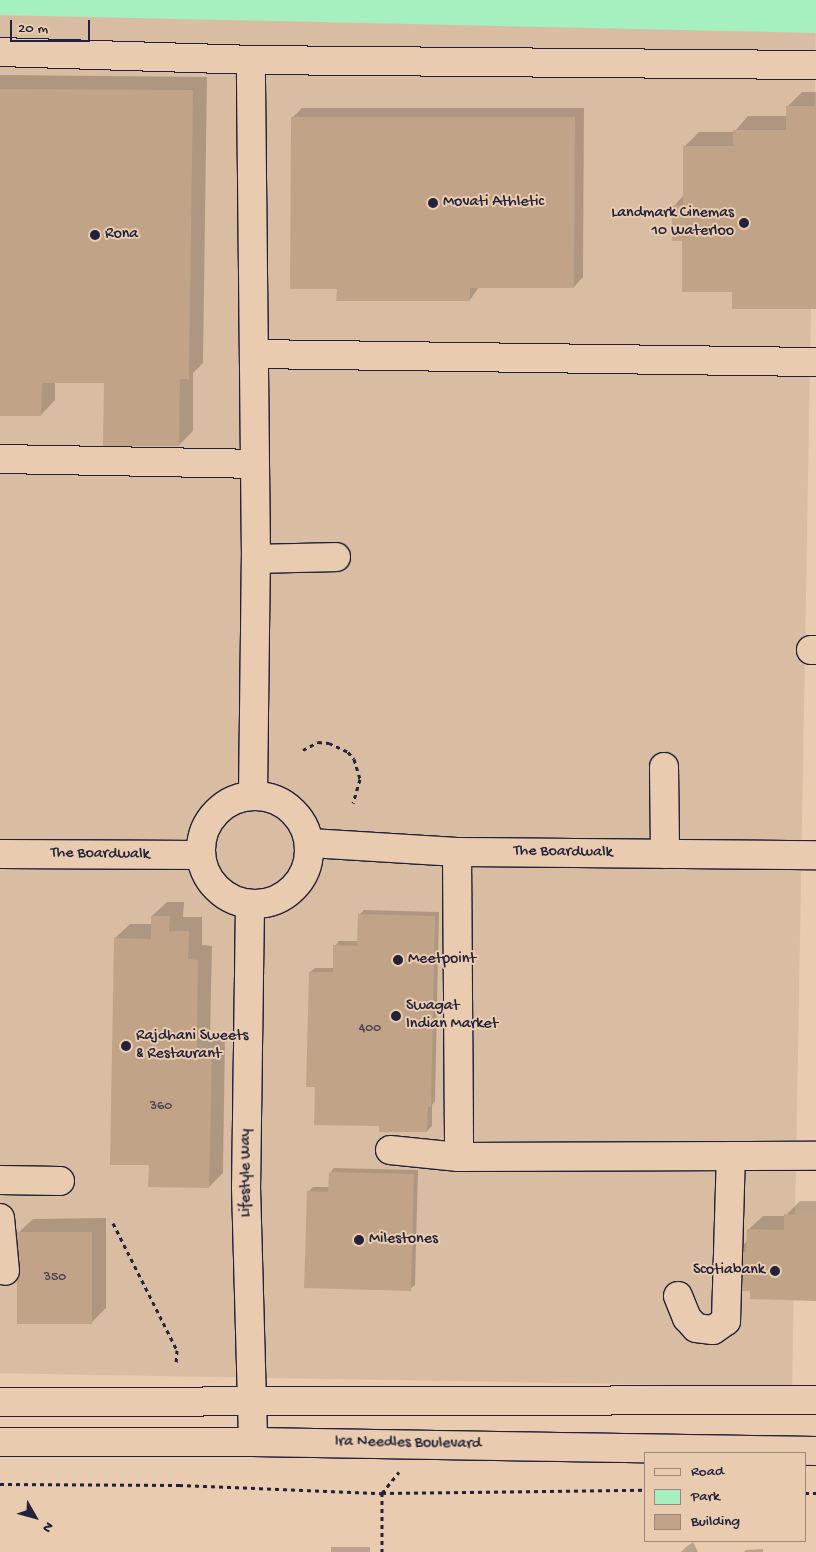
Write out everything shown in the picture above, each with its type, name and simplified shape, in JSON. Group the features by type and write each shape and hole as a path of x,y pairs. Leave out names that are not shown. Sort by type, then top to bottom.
{"main road":[{"path":"0,52 251,60 816,65"},
{"path":"251,60 256,559 253,795"},
{"path":"254,354 816,362"},
{"path":"0,459 254,464"},
{"path":"256,559 336,557"},
{"path":"664,768 665,854"},
{"path":"253,795 277,799 290,808 304,826 310,843 306,870 295,887 276,900 250,904 221,892 208,877 201,855 204,831 216,812 233,800 253,795"},
{"name":"The Boardwalk","path":"310,843 458,852 816,855"},
{"path":"458,852 459,1157"},
{"name":"The Boardwalk","path":"0,854 201,855"},
{"name":"Lifestyle Way","path":"250,904 246,1187 250,1400 253,1442"},
{"path":"390,1150 459,1157 816,1156"},
{"path":"678,1296 687,1318 696,1328 713,1330 726,1320 730,1156"},
{"path":"0,1180 60,1181"},
{"path":"0,1218 4,1272"},
{"path":"0,1402 816,1400"},
{"name":"Ira Needles Boulevard","path":"0,1442 253,1442 816,1451"}],"path":[{"path":"303,750 318,742 329,743 348,752 354,759 360,779 358,792 353,803"},
{"path":"113,1223 177,1350 176,1365"},
{"path":"382,1552 382,1493 422,1444"},
{"path":"0,1484 179,1485 382,1493 644,1490"}],"shaded area":[{"path":"0,15 816,29 792,1387 0,1373"}],"green space":[{"path":"0,0 816,0 816,33 0,15"}],"building":[{"name":"Rona","path":"0,89 193,90 189,379 180,379 179,446 103,446 104,383 42,383 41,416 0,416"},
{"name":"Landmark Cinemas 10 Waterloo","path":"786,106 816,106 816,309 732,309 732,292 682,292 682,241 672,241 672,205 683,206 683,146 733,146 733,130 786,130"},
{"name":"Movati Athletic","path":"291,117 575,117 574,288 470,288 470,301 336,301 337,289 290,289"},
{"path":"358,914 435,916 431,1107 428,1107 427,1132 379,1132 379,1126 314,1125 315,1087 306,1087 309,972 333,972 333,945 357,946"},
{"path":"151,916 170,916 169,931 189,931 188,959 198,960 197,1050 212,1050 209,1188 148,1187 149,1165 110,1165 114,938 151,939"},
{"name":"Milestones","path":"329,1172 414,1174 411,1291 304,1288 307,1191 328,1192"},
{"name":"Scotiabank","path":"784,1214 816,1215 816,1301 750,1299 750,1291 734,1291 735,1252 746,1252 747,1229 784,1230"},
{"path":"17,1232 92,1232 92,1324 17,1324"}],"place":[{"name":"Movati Athletic","path":"433,203"},
{"name":"Landmark Cinemas 10 Waterloo","path":"744,223"},
{"name":"Rona","path":"95,235"},
{"name":"Meetpoint","path":"398,960"},
{"name":"Swagat Indian Market","path":"396,1016"},
{"name":"Rajdhani Sweets & Restaurant","path":"126,1046"},
{"name":"Milestones","path":"359,1240"},
{"name":"Scotiabank","path":"775,1271"}]}
